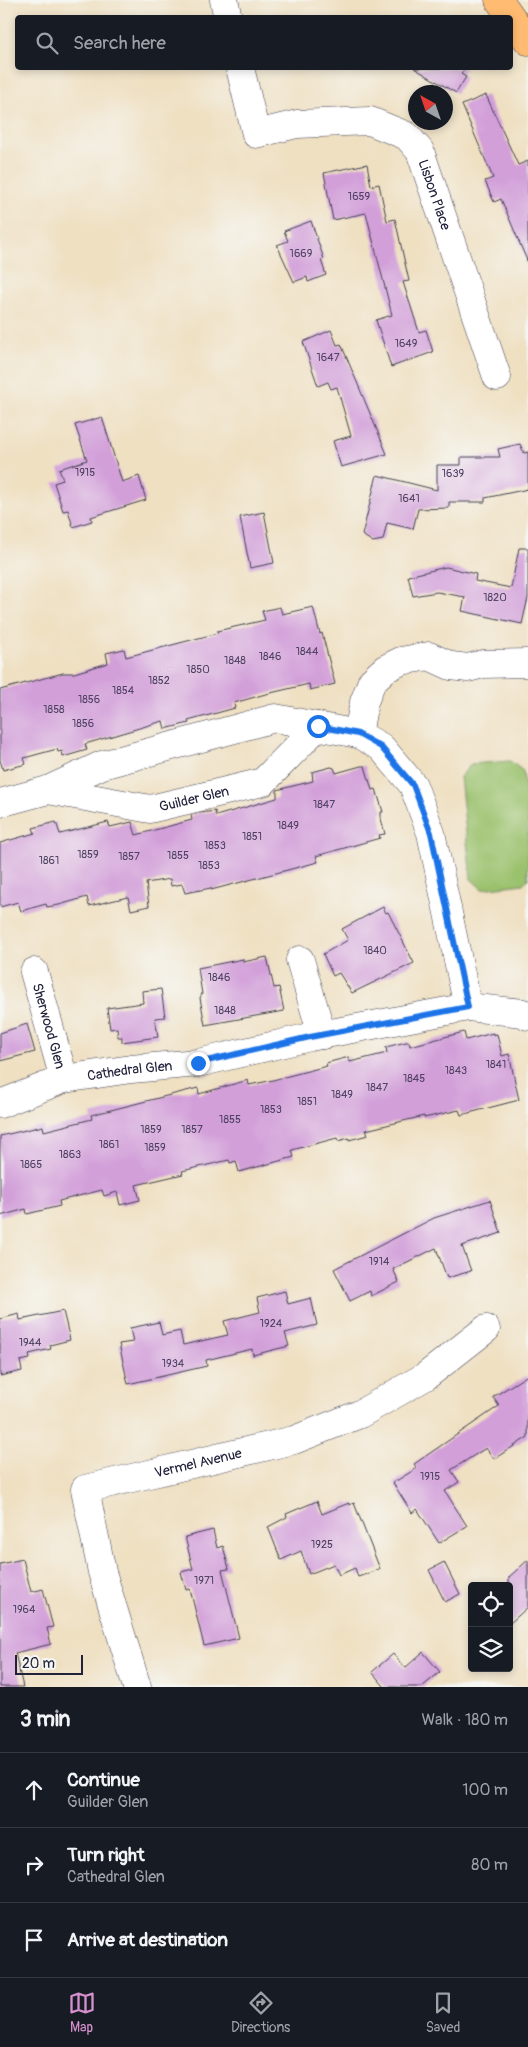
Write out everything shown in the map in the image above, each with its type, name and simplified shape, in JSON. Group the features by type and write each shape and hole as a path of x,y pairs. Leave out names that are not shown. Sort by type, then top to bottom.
{"main road":[{"path":"499,0 510,15"},
{"path":"513,20 528,41"}],"street":[{"path":"224,0 227,15"},
{"name":"Lisbon Place","path":"240,70 256,134 297,124 370,121 407,136 420,151 497,377"},
{"path":"358,734 364,702 372,681 385,669 401,661 429,656 459,668 482,664 528,663"},
{"name":"Guilder Glen","path":"0,802 48,790 102,765 275,718 358,734 381,747 413,785 431,833 468,1007"},
{"name":"Guilder Glen","path":"48,790 150,809 263,782 318,726"},
{"path":"300,960 322,1035"},
{"name":"Sherwood Glen","path":"34,972 64,1079"},
{"name":"Cathedral Glen","path":"0,1104 64,1079 131,1069 198,1063 322,1035 468,1007 523,1013 528,1016"},
{"name":"Vermel Avenue","path":"137,1687 102,1572 85,1489 294,1440 360,1414 426,1376 486,1329"}],"green space":[{"path":"510,761 523,771 528,819 528,879 523,884 482,889 471,879 460,777 471,764"}],"building":[{"path":"417,70 464,70 461,74 466,77 456,93 453,91 453,85 443,85"},
{"path":"486,95 518,165 528,161 528,263 501,199 494,202 485,181 493,178 462,105"},
{"path":"367,164 371,186 379,184 387,221 395,219 409,281 403,282 419,332 426,330 433,352 391,367 376,320 392,315 366,213 333,220 324,173"},
{"path":"311,221 324,259 321,260 326,275 308,282 307,277 294,282 277,245 288,241 284,231"},
{"path":"331,330 337,345 341,344 387,454 341,467 333,441 351,436 337,387 331,389 328,382 318,386 303,342"},
{"path":"102,417 122,482 139,476 146,500 91,517 92,521 73,527 68,510 63,511 54,483 63,480 59,469 87,460 75,425"},
{"path":"520,444 524,453 528,452 528,489 485,498 485,502 449,502 449,508 418,509 413,529 387,523 383,540 373,542 362,535 377,475 437,490 437,465 461,465 461,457 500,457 498,449"},
{"path":"264,512 274,563 250,568 240,517"},
{"path":"519,548 528,548 528,598 522,624 462,611 465,597 437,592 413,596 408,576 446,567 476,574 475,581 511,588"},
{"path":"280,607 282,614 313,607 320,634 322,633 335,684 310,690 309,684 262,695 234,703 235,708 188,721 189,723 165,729 163,721 85,744 87,750 63,757 62,751 58,752 57,749 24,758 26,764 3,770 0,760 0,690 108,663 106,653 124,649 126,657 218,633 217,631 265,620 262,611"},
{"path":"365,766 372,790 376,789 383,812 381,812 381,819 385,834 379,835 380,838 316,856 318,862 211,890 211,888 185,893 182,884 171,886 170,879 146,883 149,906 131,910 128,897 89,906 87,897 59,905 47,907 46,904 21,911 18,902 0,907 0,843 35,833 33,828 56,822 60,834 108,822 110,827 132,822 136,835 192,820 191,815 215,811 216,816 277,798 277,790 313,781 312,772 331,767 334,768 336,773"},
{"path":"383,907 386,913 388,912 414,963 352,993 339,973 333,976 323,954 348,940 342,929"},
{"path":"267,957 274,988 279,987 284,1011 205,1025 200,998 202,994 198,968 243,959 243,962"},
{"path":"161,989 165,1017 155,1018 158,1037 122,1042 122,1037 118,1037 117,1028 110,1029 107,1008 143,1003 142,991"},
{"path":"27,1024 35,1052 0,1061 0,1033"},
{"path":"464,1032 466,1040 493,1033 493,1035 497,1034 502,1056 509,1054 519,1100 461,1115 459,1110 366,1130 368,1135 349,1140 349,1138 338,1141 337,1138 292,1150 294,1157 239,1172 236,1161 230,1163 229,1160 182,1171 183,1174 136,1185 140,1200 120,1205 117,1192 104,1196 102,1190 59,1201 60,1206 27,1214 26,1209 0,1216 0,1136 43,1126 44,1131 92,1119 91,1115 198,1088 199,1094 248,1080 249,1085 269,1081 327,1066 326,1063 349,1057 350,1062 387,1053 386,1047 406,1042 409,1042 410,1046"},
{"path":"490,1200 501,1233 462,1246 471,1271 447,1278 436,1248 393,1269 399,1282 371,1296 370,1291 350,1301 334,1269 434,1218"},
{"path":"285,1291 288,1304 311,1298 317,1325 285,1333 289,1346 253,1355 252,1349 206,1360 207,1366 128,1384 119,1344 133,1342 130,1328 159,1322 162,1335 180,1331 183,1345 228,1335 224,1321 260,1312 257,1298"},
{"path":"63,1311 70,1340 50,1345 51,1349 29,1354 30,1359 20,1361 22,1371 0,1376 0,1319 19,1314 20,1320"},
{"path":"528,1375 528,1437 494,1459 486,1448 451,1470 459,1482 445,1491 467,1526 439,1543 417,1509 412,1513 393,1483 417,1468 414,1464 499,1406 493,1397"},
{"path":"317,1501 322,1514 349,1503 349,1505 354,1503 380,1569 358,1577 355,1568 339,1575 334,1564 309,1574 301,1551 281,1560 268,1527 287,1517 286,1514"},
{"path":"213,1530 217,1548 223,1546 229,1569 222,1570 239,1638 204,1646 190,1589 186,1590 181,1572 193,1569 185,1537"},
{"path":"23,1559 31,1592 43,1589 53,1627 47,1628 51,1644 15,1653 23,1687 0,1687 0,1564"},
{"path":"528,1560 528,1607 513,1620 513,1582 509,1582 509,1577"},
{"path":"444,1562 460,1594 445,1602 429,1570"},
{"path":"423,1652 440,1672 422,1687 383,1687 372,1672 393,1654 405,1668"}],"route":[{"path":"198,1063 310,1037 468,1007 431,833 413,785 381,747 358,734 318,726"}]}
